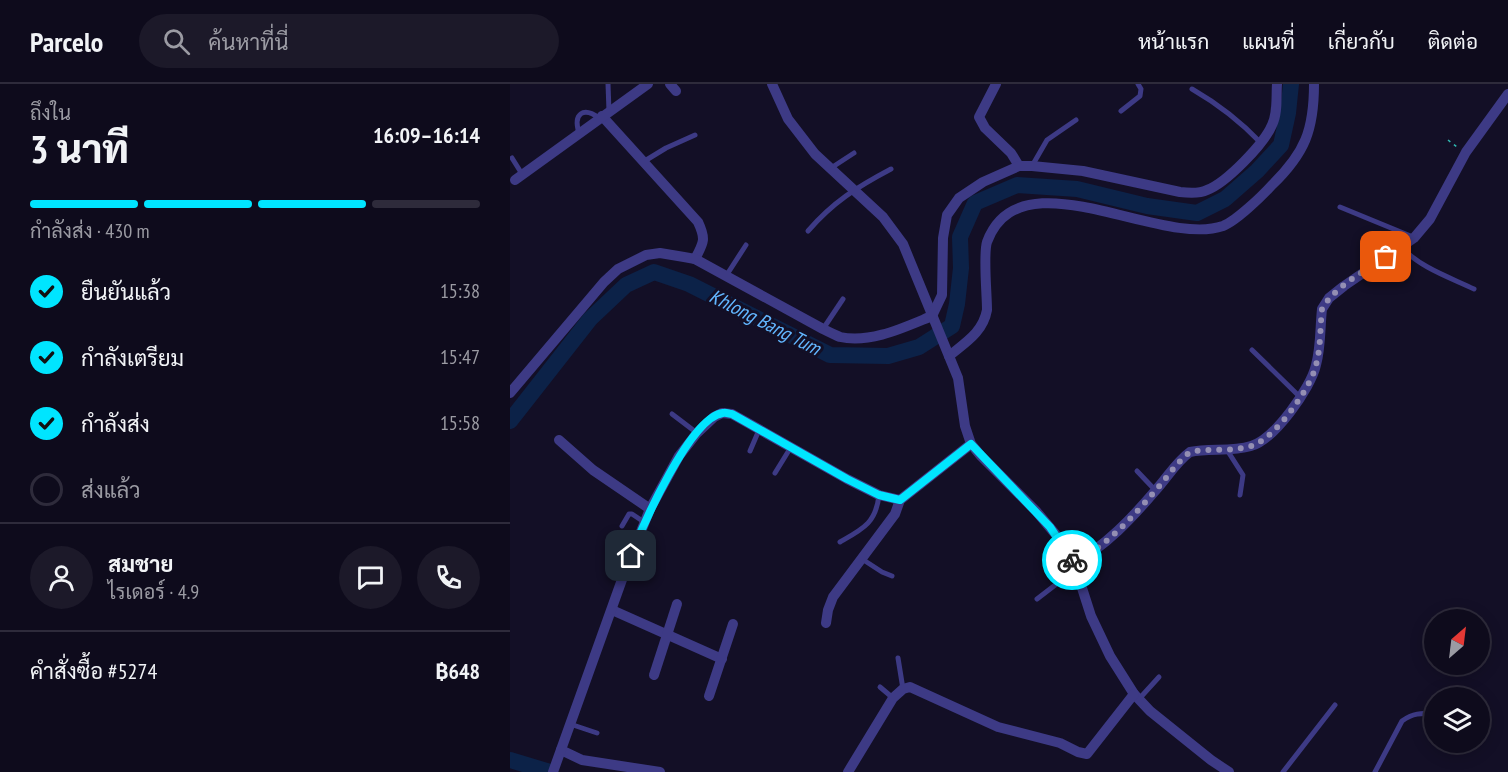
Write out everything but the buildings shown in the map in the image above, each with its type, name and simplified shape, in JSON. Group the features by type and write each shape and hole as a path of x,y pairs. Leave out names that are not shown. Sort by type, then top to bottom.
{"street":[{"path":"519,177 648,84"},
{"path":"771,84 788,119 815,154 883,217 903,244 958,378 965,426 971,444 1062,542 1075,566 1091,616 1110,656 1150,711 1229,772"},
{"path":"996,84 979,117 981,123 1004,144 1019,166"},
{"path":"933,318 942,295 944,226 953,205 968,191 1019,166 1083,171 1168,190 1200,192 1207,190 1239,166 1261,143 1273,125 1277,84"},
{"path":"948,352 980,330 985,320 987,310 986,244 995,226 1010,211 1028,204 1051,203 1149,222 1200,229 1224,225 1259,198 1285,173 1305,146 1314,108 1314,84"},
{"path":"1075,566 1108,540 1190,452 1253,446 1267,438 1300,397 1312,377 1317,364 1322,309 1325,304 1344,286 1414,238 1430,219 1466,152 1508,94"},
{"path":"603,115 698,222 704,235 704,243 695,259"},
{"path":"510,393 604,282 618,269 634,260 660,253 695,259 841,337 862,338 933,318"},
{"path":"554,772 644,522 679,456 697,433 714,417 722,413 732,414 879,495 900,500"},
{"path":"559,440 593,470 651,510"},
{"path":"826,623 833,597 895,514 900,500 971,444"},
{"path":"654,675 677,604"},
{"path":"612,610 722,659"},
{"path":"709,696 734,624"},
{"path":"848,772 893,698 909,687 998,727 1060,743 1087,754 1137,696"},
{"path":"560,753 582,760 660,772"}],"lane":[{"path":"603,115 608,84"},
{"path":"1121,111 1140,96 1141,89 1138,84"},
{"path":"1192,89 1232,115 1261,143"},
{"path":"1032,166 1047,140 1076,120"},
{"path":"644,162 666,148 695,135"},
{"path":"831,168 854,153"},
{"path":"512,158 519,177"},
{"path":"808,231 819,218 853,189 891,169"},
{"path":"1341,207 1414,238"},
{"path":"726,276 746,245"},
{"path":"1401,247 1421,264 1474,289"},
{"path":"823,329 843,299"},
{"path":"1252,350 1300,397"},
{"path":"672,414 697,433"},
{"path":"750,451 760,429"},
{"path":"775,474 791,447"},
{"path":"1225,449 1243,475 1240,495"},
{"path":"1137,471 1156,491"},
{"path":"840,542 862,530 872,520 878,509 879,495"},
{"path":"622,526 629,514 644,522"},
{"path":"862,559 892,576"},
{"path":"1037,599 1075,566"},
{"path":"898,658 903,689"},
{"path":"1137,696 1159,677"},
{"path":"880,687 893,698"},
{"path":"1284,772 1335,705"},
{"path":"1375,772 1402,721 1409,716 1424,713"},
{"path":"570,724 597,733"}],"waterway":[{"name":"Khlong Bang Tum","path":"510,421 590,319 626,285 654,272 689,284 830,355 888,356 919,347 952,326 961,268 960,237 975,203 1017,185 1077,189 1147,206 1197,213 1225,199 1257,171 1281,145 1291,84"},
{"name":"Khlong Bang Tum","path":"510,760 550,772"}],"way so far":[{"path":"1072,560 1074,563 1088,556 1108,540 1190,452 1253,446 1267,438 1300,397 1312,377 1317,364 1322,309 1325,304 1344,286 1386,257"}],"route":[{"path":"631,556 644,522 679,456 704,426 722,413 732,414 847,479 890,499 900,500 971,444 1050,527 1072,560"}]}
